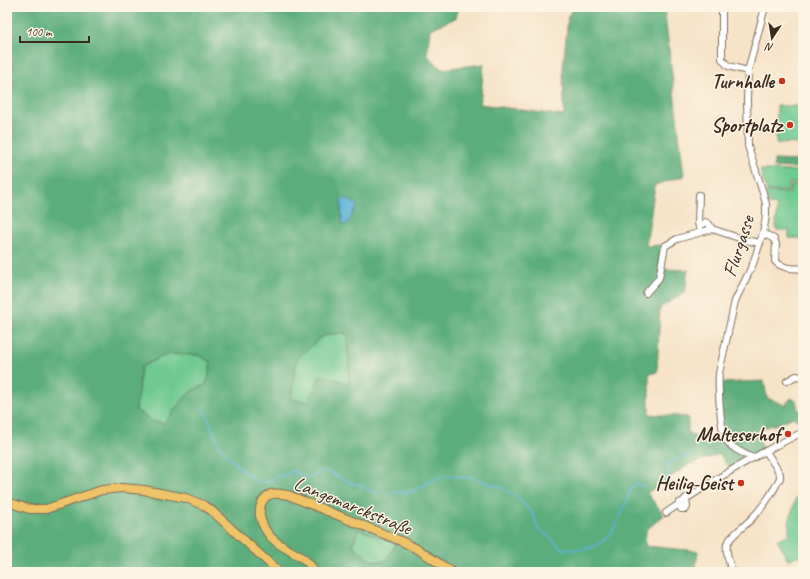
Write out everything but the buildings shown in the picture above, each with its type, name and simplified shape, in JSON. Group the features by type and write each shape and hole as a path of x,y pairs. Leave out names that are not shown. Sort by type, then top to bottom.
{"main road":[{"path":"7,502 30,509 46,509 102,490 122,488 132,488 195,501 203,505 218,517 279,572"},
{"name":"Langemarckstraße","path":"314,572 312,567 306,561 277,543 264,528 260,512 261,504 269,495 277,493 288,495 393,538 419,550 452,572"}],"street":[{"path":"722,7 722,59 728,66 748,71"},
{"name":"Flurgasse","path":"753,458 733,448 725,438 719,389 719,373 735,301 753,264 763,233 766,204 748,146 747,131 748,71 765,7"},
{"path":"699,195 698,217 701,229"},
{"path":"646,293 659,278 665,246 677,239 701,229 712,229 745,240 760,243"},
{"path":"763,233 774,239 776,244 775,261 777,264 782,267 803,269"},
{"path":"787,381 796,376 803,376"},
{"path":"666,513 686,498 753,458 803,432"},
{"path":"732,572 728,551 728,543 731,537 747,524 758,512 780,478 780,474 766,451"}],"green space":[{"path":"7,7 459,7 456,18 430,29 427,55 442,69 484,64 480,104 564,116 563,69 568,16 575,7 664,7 684,176 655,185 646,246 663,245 659,269 688,270 685,292 660,308 657,372 649,374 649,414 688,417 688,433 702,438 713,437 724,433 718,383 764,381 767,398 785,405 791,398 796,400 798,410 803,411 803,422 801,423 793,417 780,423 757,430 757,436 765,452 730,470 720,454 690,464 647,493 664,515 646,530 645,546 698,551 695,572 7,572","holes":["349,200 354,203 353,212 345,225 342,223 341,207","346,333 349,383 320,375 309,402 291,399 297,359 321,337 330,334","170,354 198,355 211,362 208,379 205,385 192,391 177,406 164,423 152,421 136,410 141,367","359,529 396,544 384,562 372,561 352,545"]},
{"name":"Sportplatz","path":"777,106 803,106 803,144 776,143"},
{"path":"774,160 803,161 803,168 774,167"},
{"path":"760,170 803,171 803,184 789,183 789,191 767,191"},
{"path":"791,185 803,186 803,238 789,238 789,230 776,230 777,205 768,204 766,192 790,193"},
{"path":"346,333 349,352 349,384 309,402 291,399 297,359 321,337 330,334"},
{"path":"170,354 198,355 212,362 209,379 205,385 192,391 177,406 164,423 152,421 136,410 141,367"},
{"path":"803,495 803,559 799,555 788,560 777,539 789,535 789,523 796,497"},
{"path":"359,529 396,544 385,562 372,561 352,545"}],"water":[{"path":"344,198 358,205 345,225 342,223 341,200"}],"waterway":[{"path":"202,408 209,419 219,445 228,457 256,481 262,483 271,481"},
{"path":"662,482 669,477 669,462 691,454"},
{"path":"272,480 278,475 284,476 293,471 304,477 313,476 320,471 327,471 351,483 364,486 377,493"},
{"path":"386,493 411,492 441,476 473,478 503,488 520,500 534,515 538,529 550,537 562,549 584,549 595,546 610,535 620,517 631,489 635,484 644,486"}],"place":[{"name":"Turnhalle","path":"782,81"},
{"name":"Sportplatz","path":"790,125"},
{"name":"Malteserhof","path":"788,434"},
{"name":"Heilig-Geist","path":"741,483"}]}
